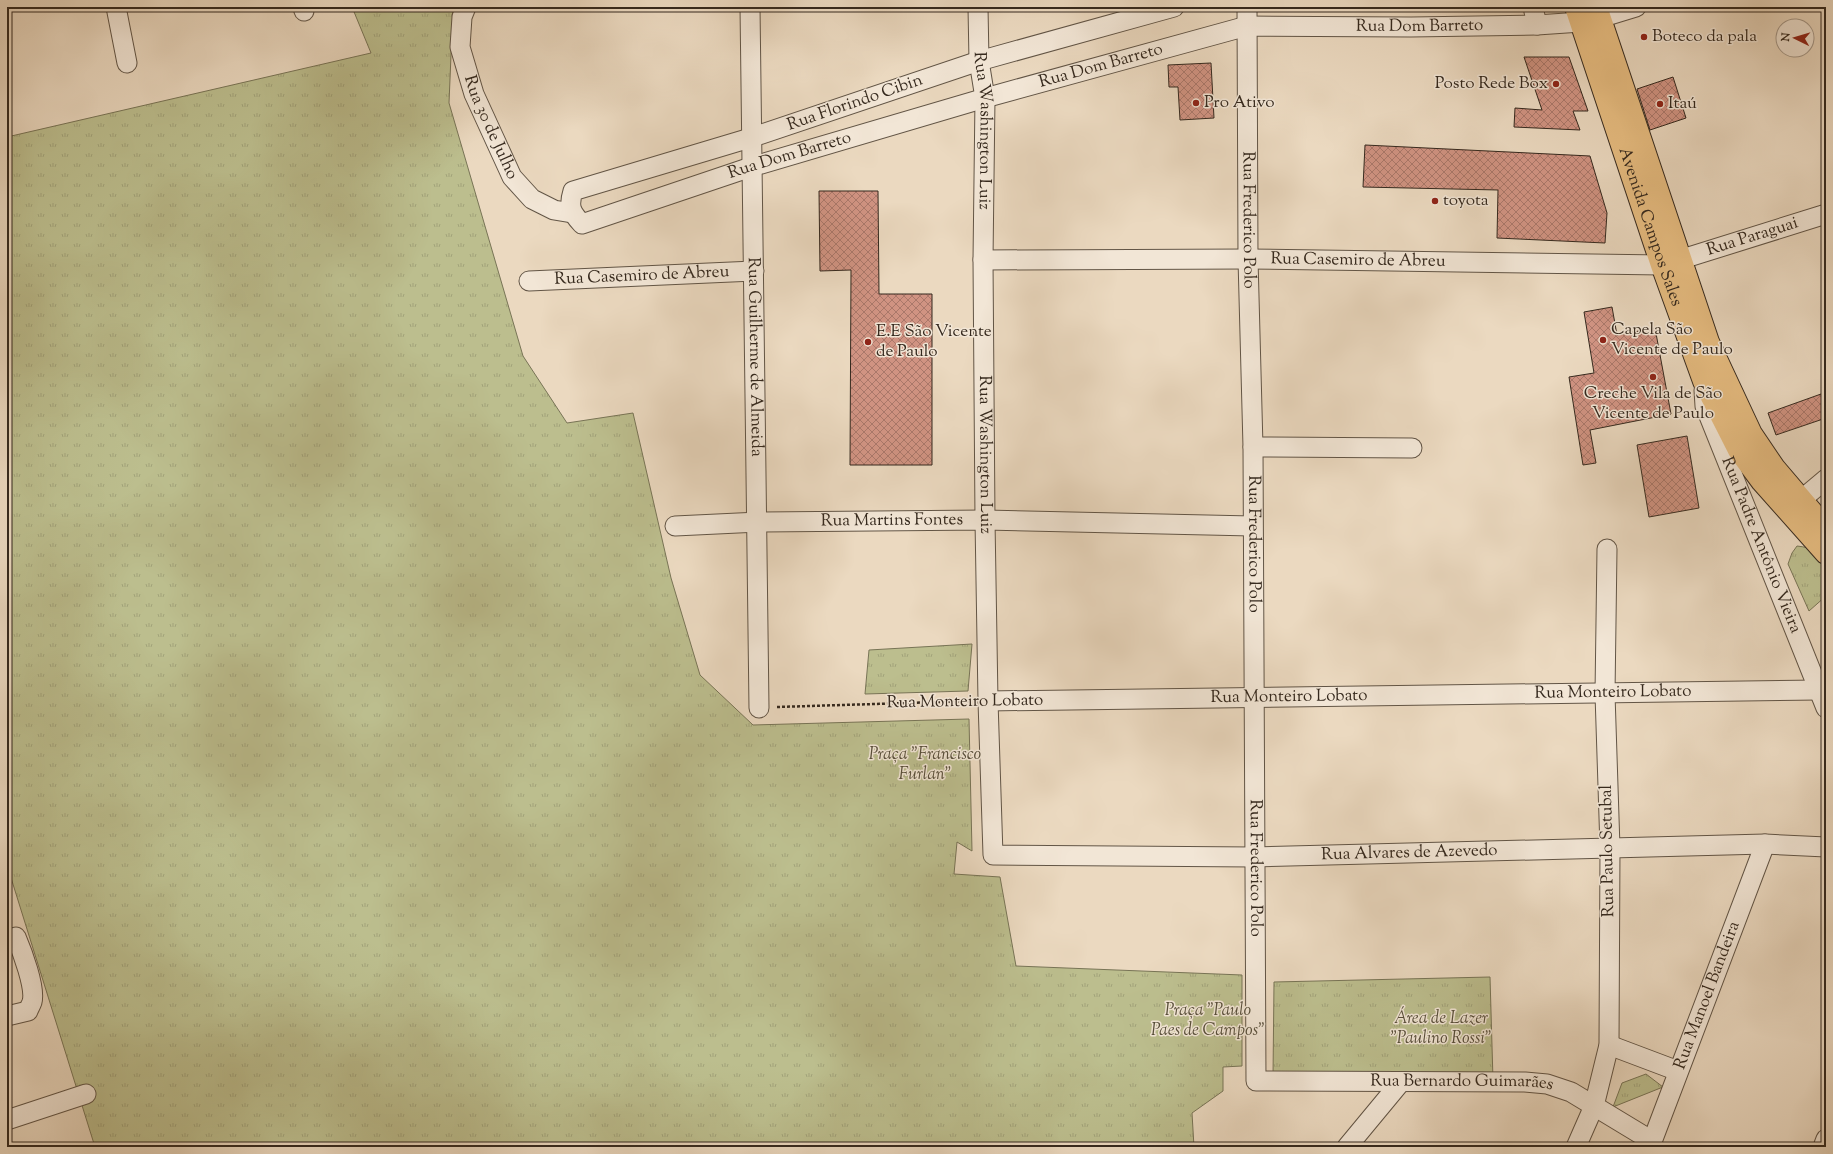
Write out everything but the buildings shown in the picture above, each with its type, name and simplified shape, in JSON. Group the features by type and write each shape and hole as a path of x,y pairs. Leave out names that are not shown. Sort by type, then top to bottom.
{"main road":[{"name":"Avenida Campos Sales","path":"1588,14 1670,262 1704,381 1739,450 1762,481 1826,553"},
{"name":"Avenida Campos Sales","path":"1670,262 1751,434 1774,468 1826,529"}],"street":[{"path":"116,7 127,63"},
{"name":"Rua 30 de Julho","path":"466,7 462,17 460,47 474,94 512,178 532,199 577,219"},
{"name":"Rua Guilherme de Almeida","path":"750,7 750,138 754,271 758,522 759,708"},
{"name":"Rua Washington Luiz","path":"978,7 979,60 985,98 983,260 985,520 988,701 993,855"},
{"name":"Rua Florindo Cibin","path":"577,219 570,201 573,191 750,138 979,60 1174,7"},
{"name":"Rua Frederico Polo","path":"1247,7 1248,259 1253,448 1252,526 1256,1081"},
{"path":"1533,7 1537,25"},
{"name":"Rua Dom Barreto","path":"577,219 985,98 1247,26 1411,27 1537,25 1588,14 1636,7"},
{"name":"Rua Paraguai","path":"1670,262 1826,214"},
{"name":"Rua Casemiro de Abreu","path":"983,260 1248,259 1670,262"},
{"name":"Rua Casemiro de Abreu","path":"530,281 754,271"},
{"name":"Rua Padre Antônio Vieira","path":"1704,381 1705,406 1826,708"},
{"path":"1253,448 1412,448"},
{"path":"1801,500 1826,479"},
{"name":"Rua Martins Fontes","path":"675,526 758,522 985,520 1252,526"},
{"name":"Rua Paulo Setubal","path":"1576,1147 1594,1106 1609,1045 1610,848 1605,694 1607,549"},
{"name":"Rua Monteiro Lobato","path":"988,701 1253,696 1605,694 1818,690"},
{"name":"Rua Alvares de Azevedo","path":"993,855 1254,857 1765,844 1826,847"},
{"name":"Rua Manoel Bandeira","path":"1651,1144 1765,844"},
{"path":"7,1016 28,1011 32,1003 33,994 27,968 15,937"},
{"path":"1609,1045 1678,1072"},
{"name":"Rua Bernardo Guimarães","path":"1256,1081 1400,1083 1525,1082 1547,1084 1571,1092 1651,1144"},
{"path":"1347,1147 1400,1083"},
{"path":"7,1120 86,1094"},
{"path":"1823,1147 1826,1140"}],"path":[{"name":"Rua Monteiro Lobato","path":"759,708 988,701"}],"green space":[{"path":"352,7 453,7 449,103 523,356 567,423 633,413 671,578 700,675 753,725 969,719 972,851 957,842 954,874 1000,877 1016,966 1242,975 1242,1066 1223,1067 1223,1091 1192,1113 1194,1147 95,1147 7,865 7,137 371,53"},
{"path":"1797,546 1815,551 1824,562 1826,596 1809,611 1788,564 1792,553"},
{"path":"972,644 968,691 865,694 869,650"},
{"name":"Área de Lazer \"Paulino Rossi\"","path":"1490,977 1493,1080 1273,1077 1274,982"},
{"path":"1646,1074 1663,1087 1613,1107 1622,1083"}],"place":[{"name":"Boteco da pala","path":"1644,37"},
{"name":"Posto Rede Box","path":"1556,84"},
{"name":"Pro Ativo","path":"1196,103"},
{"name":"Itaú","path":"1660,104"},
{"name":"toyota","path":"1435,201"},
{"name":"Capela São Vicente de Paulo","path":"1603,340"},
{"name":"E.E São Vicente de Paulo","path":"868,342"},
{"name":"Creche Vila de São Vicente de Paulo","path":"1653,377"}],"park label":[{"name":"Praça \"Francisco Furlan\"","path":"925,765"},
{"name":"Praça \"Paulo Paes de Campos\"","path":"1208,1021"}]}
